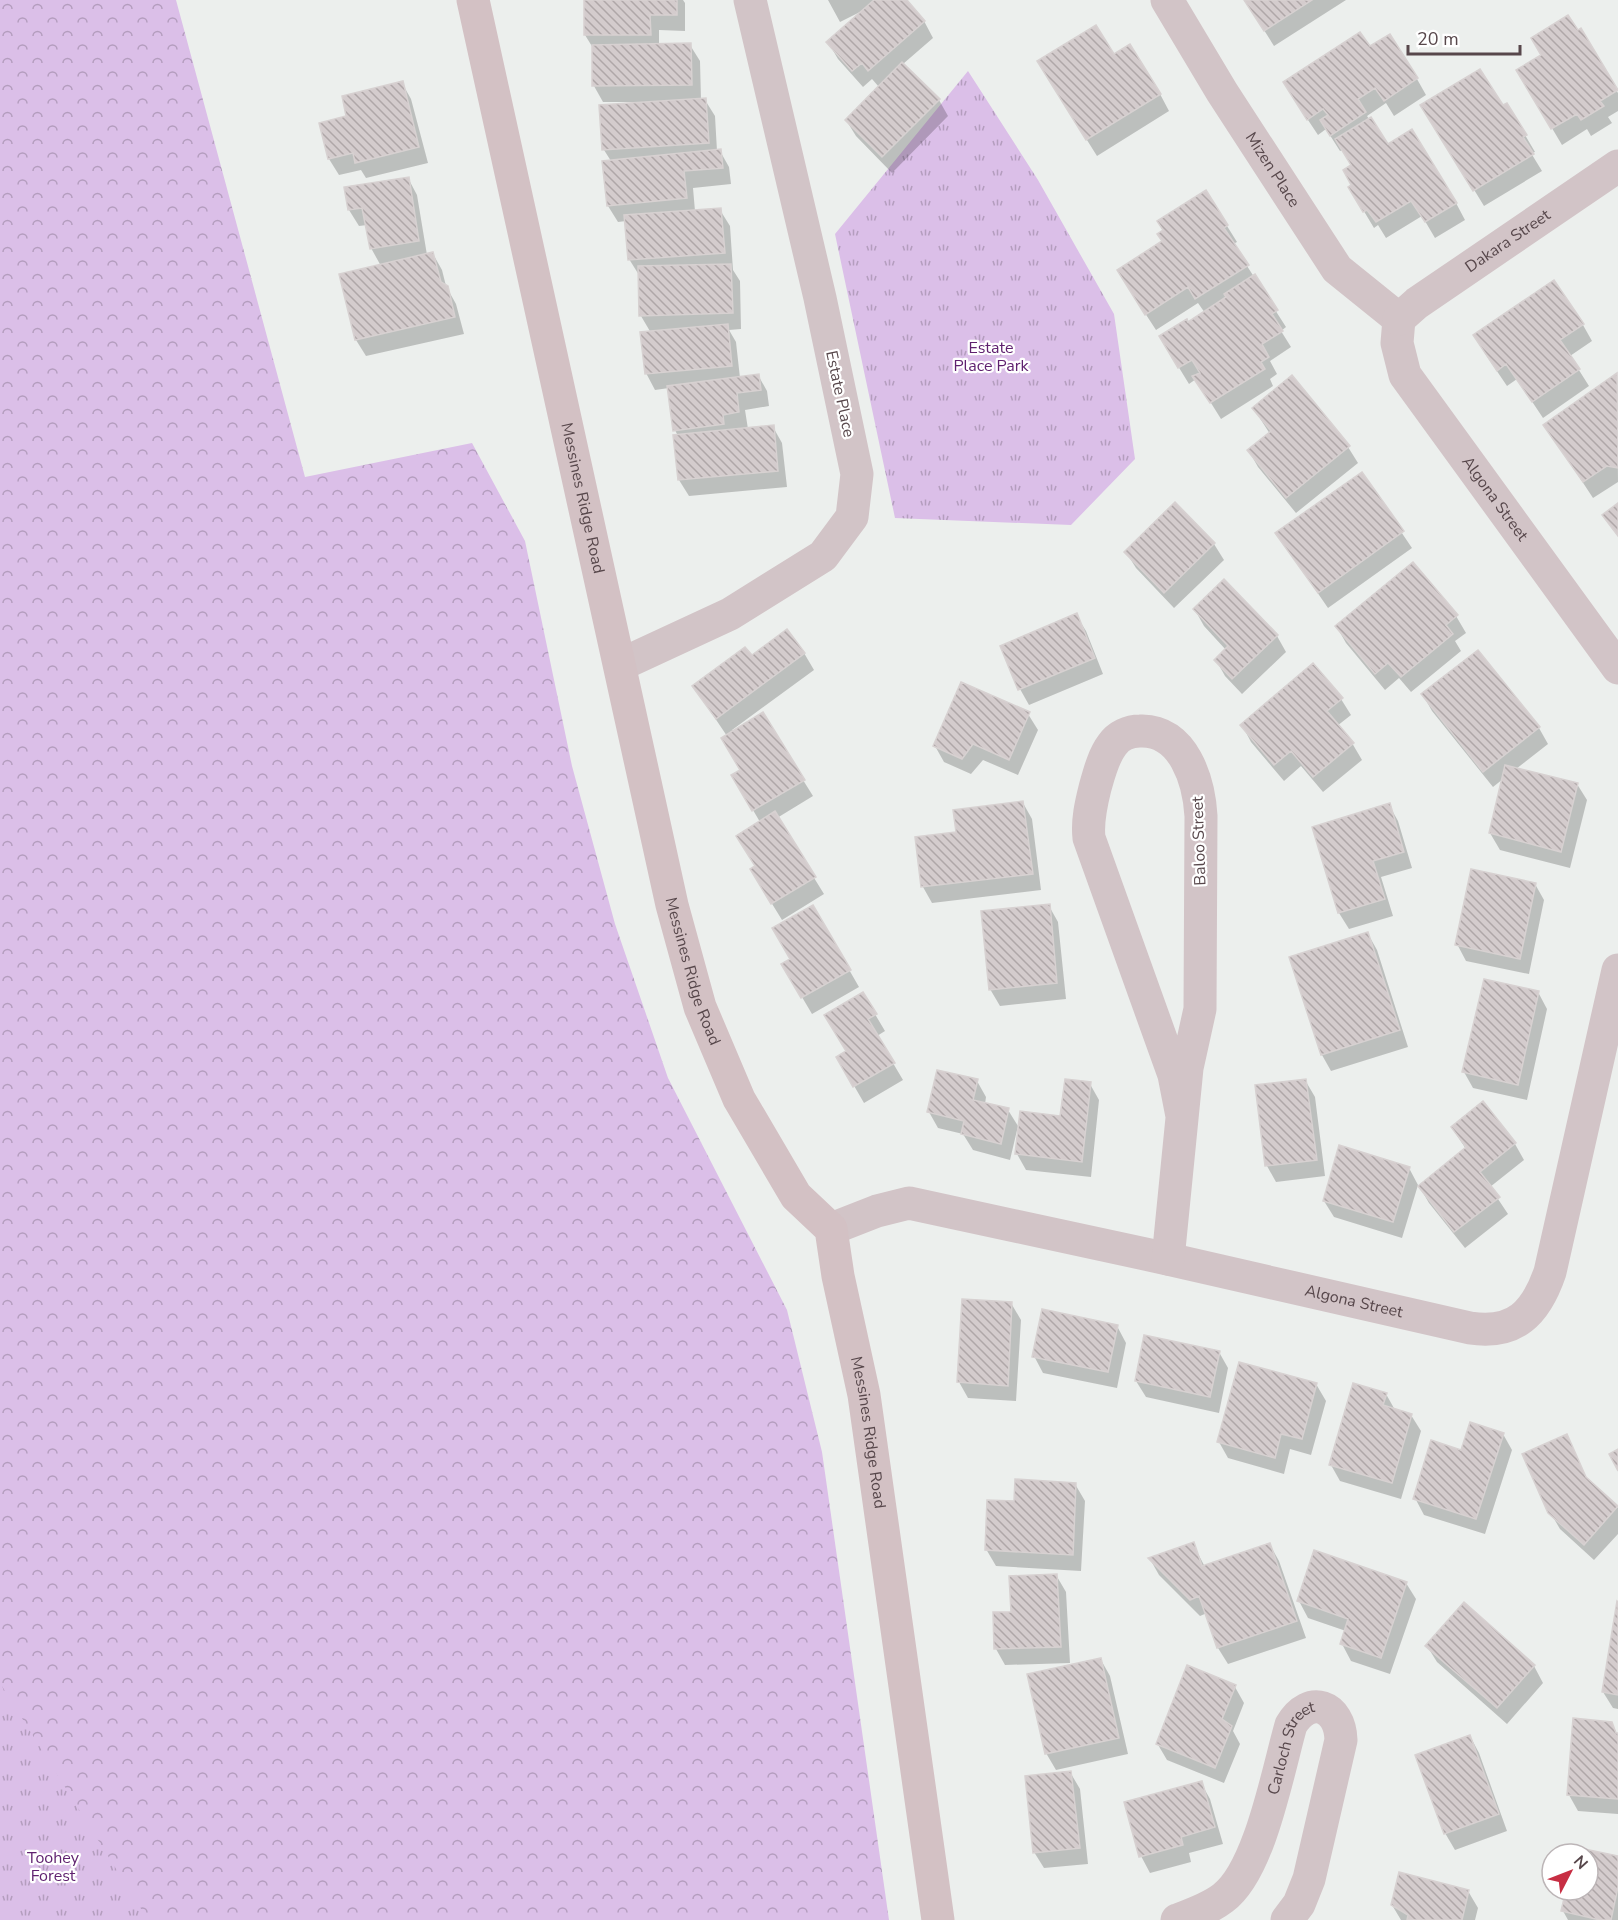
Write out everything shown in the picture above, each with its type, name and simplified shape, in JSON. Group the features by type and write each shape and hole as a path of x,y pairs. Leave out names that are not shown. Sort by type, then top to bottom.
{"street":[{"name":"Messines Ridge Road","path":"473,0 672,905 700,1007 745,1109 796,1196 831,1229 838,1276 864,1395 938,1920"},
{"name":"Estate Place","path":"620,664 730,614 805,567 823,555 852,517 857,474 820,298 750,0"},
{"name":"Mizen Place","path":"1167,0 1222,92 1337,269 1399,319"},
{"name":"Dakara Street","path":"1399,319 1417,303 1618,166"},
{"name":"Algona Street","path":"1399,319 1397,343 1405,375 1618,668"},
{"name":"Baloo Street","path":"1168,1259 1182,1116 1186,1068 1200,1009 1200,801 1190,766 1178,748 1154,732 1137,731 1118,738 1108,752 1101,767 1093,797 1088,830 1171,1067 1182,1116"},
{"name":"Algona Street","path":"831,1229 877,1211 909,1203 1470,1328 1496,1330 1515,1324 1537,1302 1550,1272 1618,970"},
{"name":"Carloch Street","path":"1177,1920 1214,1904 1237,1884 1249,1865 1265,1819 1291,1725 1305,1710 1321,1708 1336,1717 1340,1725 1341,1740 1309,1879 1299,1904 1287,1920"}],"green space":[{"path":"0,0 176,0 305,477 472,443 525,541 572,766 615,924 668,1078 787,1310 822,1452 889,1920 0,1920"},
{"name":"Estate Place Park","path":"968,71 1038,180 1114,314 1135,459 1071,525 895,518 835,234"},
{"name":"Toohey Forest","path":"0,1683 148,1920 0,1920"}],"building":[{"path":"584,0 677,0 677,15 650,15 651,35 584,35"},
{"path":"874,0 907,0 925,21 868,71 862,63 852,71 826,42"},
{"path":"1244,0 1312,0 1264,31"},
{"path":"1568,15 1578,30 1581,28 1618,90 1600,101 1604,106 1581,120 1577,114 1551,129 1516,70 1541,55 1531,38"},
{"path":"1096,25 1114,54 1130,44 1161,94 1086,140 1037,61"},
{"path":"1360,32 1370,46 1390,34 1418,78 1384,101 1375,88 1358,99 1366,112 1330,136 1320,120 1328,115 1323,109 1307,120 1283,82"},
{"path":"691,43 692,85 592,86 592,45"},
{"path":"902,62 940,99 882,157 845,120"},
{"path":"1480,69 1503,105 1507,103 1527,135 1523,137 1534,154 1473,191 1420,105"},
{"path":"403,81 419,147 355,163 353,153 328,159 319,123 346,116 342,96"},
{"path":"706,98 709,143 602,150 599,105"},
{"path":"1371,117 1388,144 1412,129 1457,203 1425,222 1411,201 1376,222 1367,210 1363,212 1348,187 1351,185 1343,170 1351,165 1335,139"},
{"path":"721,149 723,168 684,171 687,198 607,206 602,161"},
{"path":"409,177 419,241 370,249 362,208 348,210 344,187"},
{"path":"1206,190 1228,225 1224,228 1249,265 1195,299 1188,287 1145,315 1117,270 1162,241 1157,234 1163,230 1157,221"},
{"path":"721,208 725,253 628,260 624,215"},
{"path":"433,252 441,282 448,286 455,317 355,340 339,274"},
{"path":"731,264 733,313 639,316 638,266"},
{"path":"1255,274 1278,310 1272,314 1283,331 1262,344 1269,357 1261,362 1265,369 1210,403 1192,376 1200,373 1192,360 1178,368 1159,336 1187,319 1188,322 1226,297 1224,294"},
{"path":"1554,280 1584,324 1560,340 1580,369 1532,402 1506,364 1497,371 1473,335"},
{"path":"728,324 732,366 645,374 640,332"},
{"path":"1617,373 1618,468 1607,466 1583,482 1543,425"},
{"path":"759,374 761,390 737,393 739,412 723,415 724,424 673,431 667,386"},
{"path":"1292,375 1350,446 1286,498 1247,450 1271,431 1252,408"},
{"path":"774,425 778,471 678,480 673,435"},
{"path":"1362,472 1404,531 1318,593 1275,533"},
{"path":"1175,502 1215,543 1164,593 1124,552"},
{"path":"1618,503 1618,536 1602,515"},
{"path":"1413,562 1458,615 1446,625 1453,634 1401,677 1388,663 1375,674 1335,626"},
{"path":"1224,579 1278,635 1232,679 1214,660 1228,646 1193,609"},
{"path":"1077,613 1095,658 1018,690 1000,646"},
{"path":"787,629 805,653 716,719 692,686 745,647 752,655"},
{"path":"1478,650 1540,727 1483,772 1421,694"},
{"path":"1313,663 1343,698 1327,711 1354,743 1313,777 1291,751 1274,765 1240,725"},
{"path":"961,682 1030,712 1009,760 973,744 962,759 933,746"},
{"path":"763,712 805,780 752,811 731,775 740,770 721,738"},
{"path":"1505,765 1578,783 1561,852 1489,833"},
{"path":"1023,801 1033,874 921,887 915,837 956,832 953,810"},
{"path":"1390,803 1404,852 1373,861 1385,899 1338,913 1312,827"},
{"path":"775,811 816,877 771,904 750,869 755,866 736,836"},
{"path":"1471,869 1536,883 1520,959 1455,945"},
{"path":"1050,904 1057,983 989,990 981,911"},
{"path":"813,905 851,970 801,998 781,964 790,959 772,928"},
{"path":"1368,932 1400,1030 1321,1055 1289,957"},
{"path":"1484,979 1539,991 1518,1085 1462,1072"},
{"path":"863,992 877,1014 868,1019 895,1063 853,1087 836,1057 846,1051 824,1015"},
{"path":"937,1070 978,1079 973,1100 1009,1108 1001,1144 961,1134 964,1121 927,1112"},
{"path":"1065,1079 1091,1082 1082,1162 1015,1154 1020,1111 1060,1116"},
{"path":"1306,1079 1317,1160 1265,1166 1255,1085"},
{"path":"1483,1101 1516,1143 1480,1172 1500,1197 1454,1232 1418,1186 1466,1147 1451,1127"},
{"path":"1339,1145 1410,1167 1393,1222 1323,1201"},
{"path":"962,1299 1012,1302 1008,1386 957,1382"},
{"path":"1042,1309 1118,1325 1108,1372 1032,1357"},
{"path":"1144,1335 1220,1351 1210,1397 1135,1381"},
{"path":"1239,1362 1317,1383 1302,1439 1281,1434 1275,1458 1217,1442"},
{"path":"1353,1383 1387,1393 1383,1405 1412,1414 1392,1483 1329,1465"},
{"path":"1470,1422 1504,1433 1476,1519 1413,1499 1431,1440 1461,1450"},
{"path":"1567,1434 1586,1477 1618,1506 1584,1545 1548,1513 1522,1454"},
{"path":"1618,1449 1618,1471 1609,1454"},
{"path":"1015,1479 1076,1483 1073,1555 985,1550 987,1500 1014,1501"},
{"path":"1194,1542 1202,1566 1270,1543 1297,1621 1217,1648 1199,1596 1190,1600 1148,1558"},
{"path":"1314,1550 1407,1582 1381,1658 1340,1644 1348,1619 1297,1601"},
{"path":"1057,1574 1061,1647 994,1649 993,1612 1011,1612 1009,1576"},
{"path":"1464,1602 1535,1665 1497,1708 1425,1646"},
{"path":"1618,1602 1618,1695 1602,1692"},
{"path":"1101,1658 1119,1738 1045,1754 1027,1674"},
{"path":"1187,1665 1236,1685 1222,1719 1232,1726 1215,1768 1156,1744"},
{"path":"1573,1718 1612,1722 1618,1733 1618,1799 1567,1795"},
{"path":"1470,1735 1499,1814 1444,1834 1415,1755"},
{"path":"1071,1771 1080,1848 1033,1853 1025,1776"},
{"path":"1202,1781 1215,1827 1181,1837 1183,1845 1139,1857 1124,1802"},
{"path":"1600,1852 1618,1856 1618,1887 1611,1920 1600,1920 1561,1911 1563,1902 1600,1902"},
{"path":"1399,1872 1469,1890 1462,1920 1407,1920 1408,1915 1391,1905"}]}
